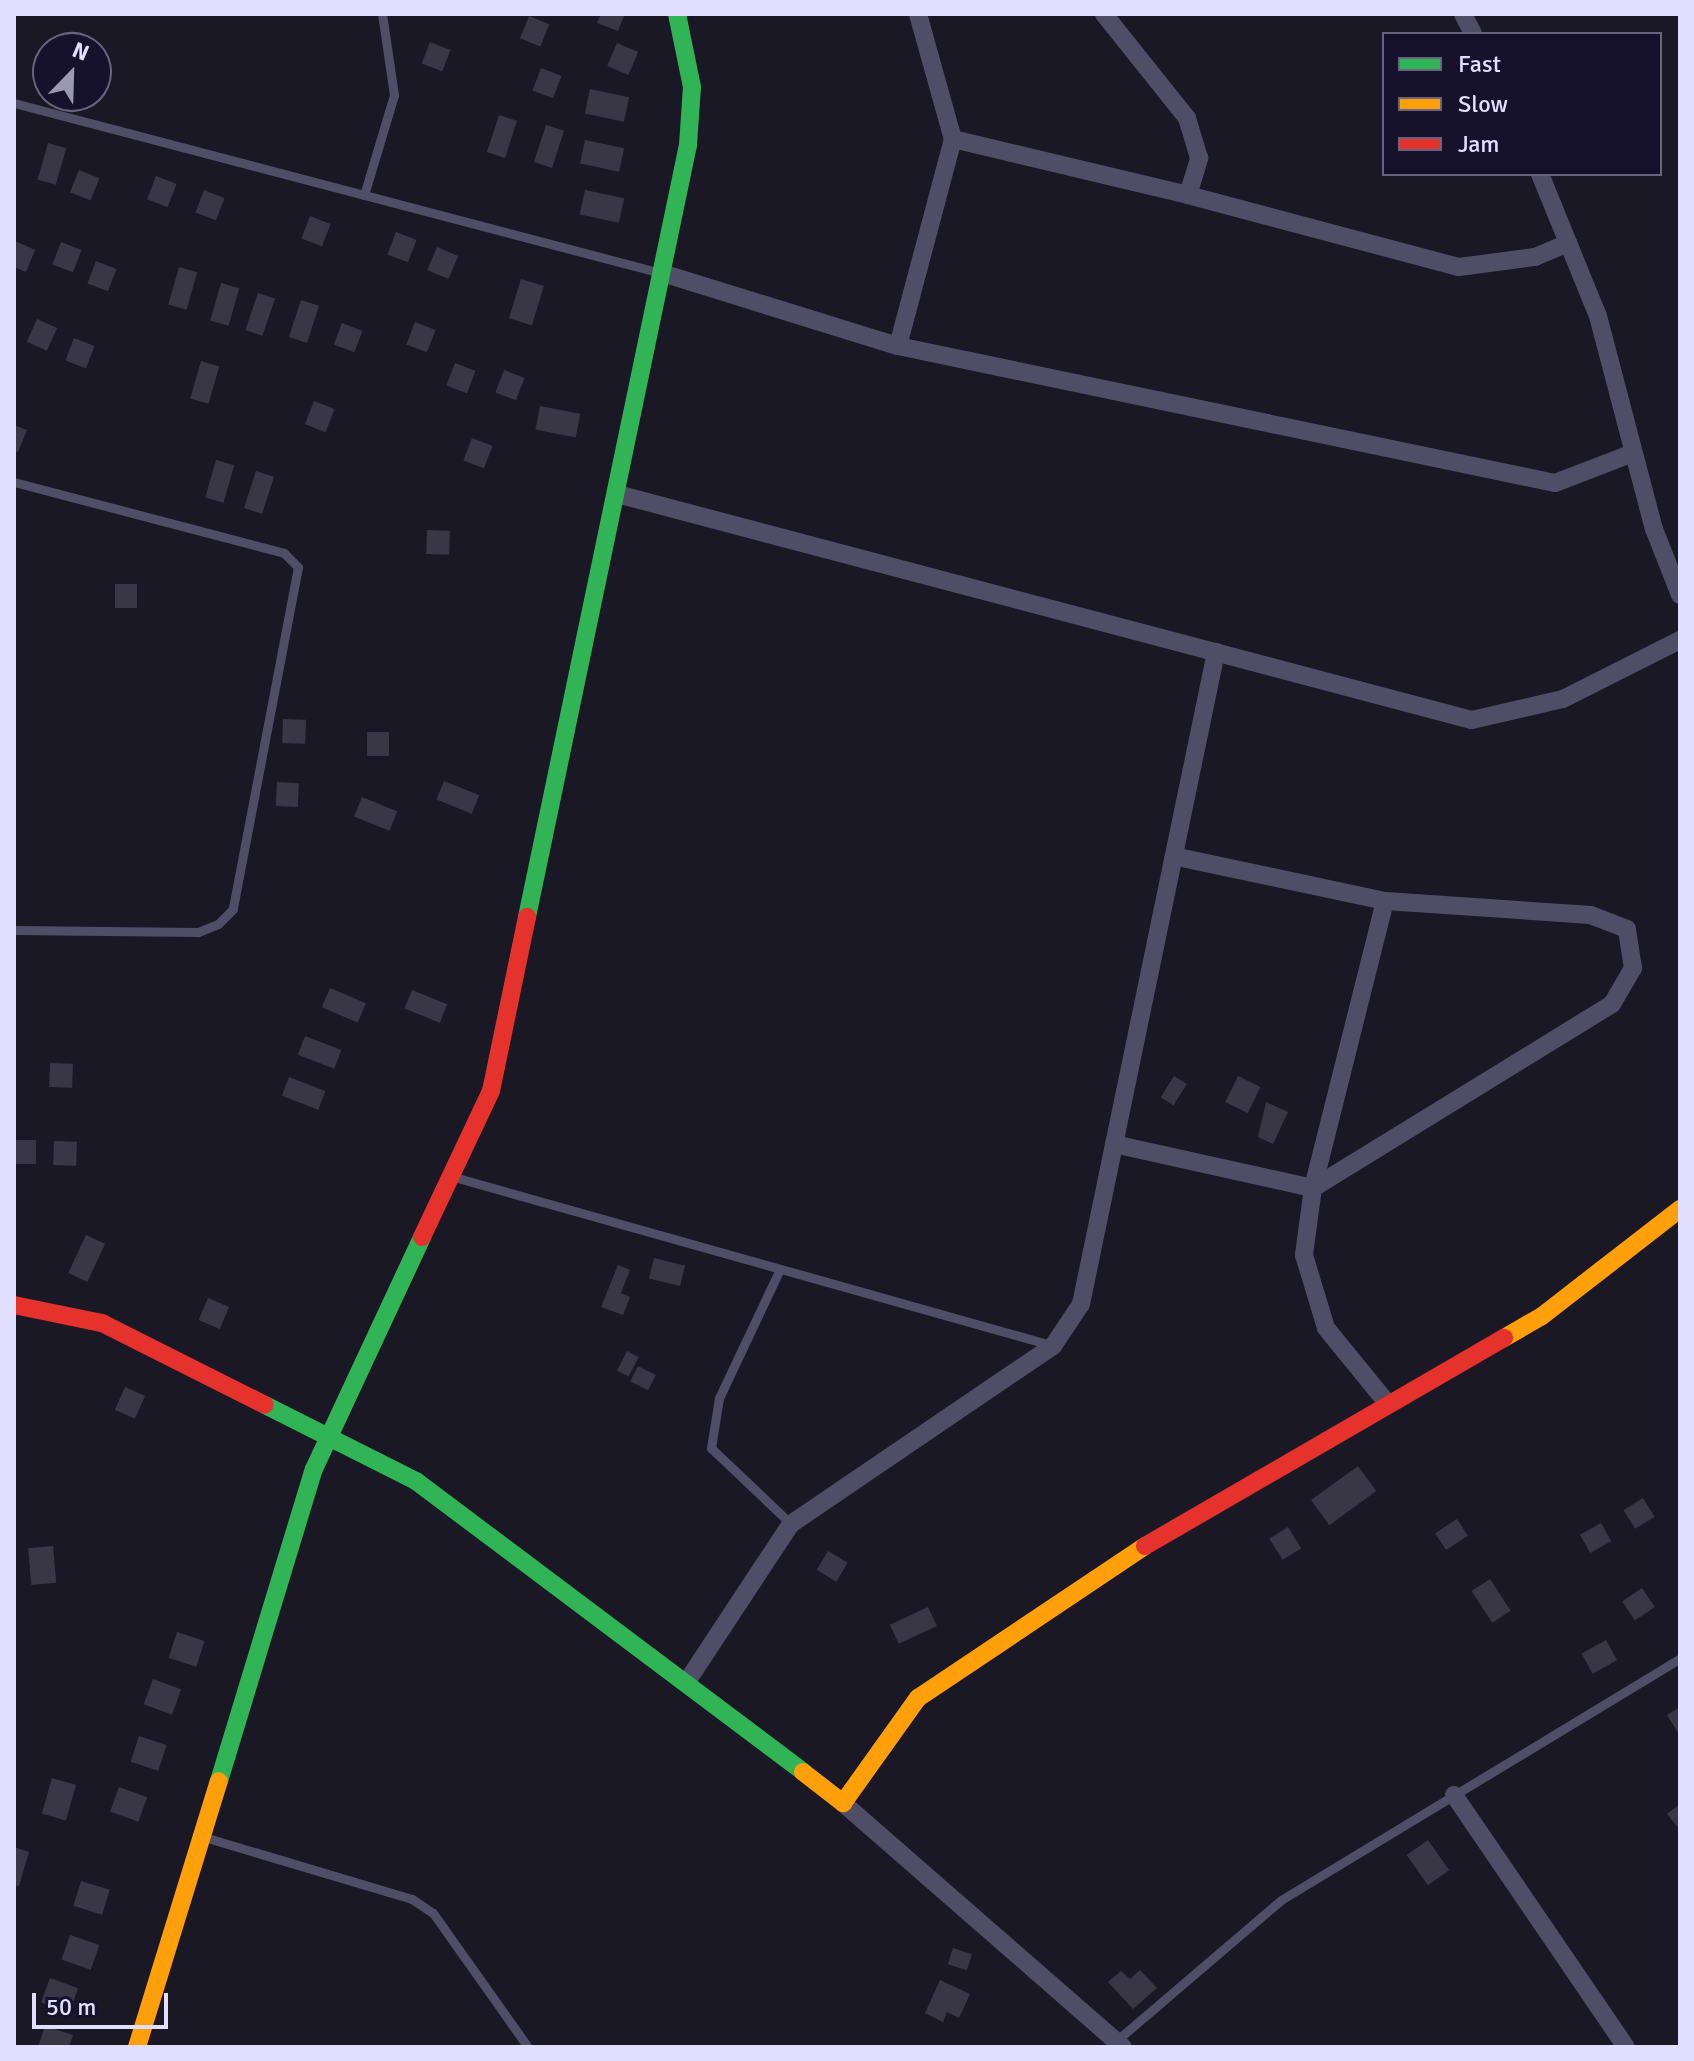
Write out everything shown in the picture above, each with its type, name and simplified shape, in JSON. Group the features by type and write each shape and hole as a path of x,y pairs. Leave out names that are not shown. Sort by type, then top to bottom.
{"street":[{"path":"137,2047 326,1439 454,1177 491,1091 617,494 691,113 692,87 677,14"},
{"path":"898,346 953,139 918,14"},
{"path":"1104,14 1187,118 1199,158 1188,195"},
{"path":"1463,14 1472,32"},
{"path":"953,139 1188,195 1459,267 1535,257 1568,243"},
{"path":"1541,176 1598,316 1654,529 1680,595"},
{"path":"662,273 898,346 1555,483 1633,453"},
{"path":"617,494 1472,720 1563,699 1680,640"},
{"path":"686,1683 791,1524 1053,1346 1081,1304 1216,652"},
{"path":"1114,1144 1313,1188 1612,1004 1633,968 1627,929 1591,915 1385,901 1174,856"},
{"path":"1385,901 1313,1188 1304,1255 1312,1290 1326,1328 1388,1404"},
{"path":"843,1803 918,1698 1067,1594 1542,1316 1680,1209"},
{"path":"14,1305 102,1323 326,1439 416,1481 569,1601 686,1683 843,1803 1120,2044"},
{"path":"1454,1795 1626,2047"}],"lane":[{"path":"364,195 394,95 382,14"},
{"path":"14,103 662,273"},
{"path":"14,482 284,553 298,567 233,909 218,924 198,932 14,930"},
{"path":"454,1177 1053,1346"},
{"path":"780,1269 719,1398 711,1448 791,1524"},
{"path":"1120,2044 1281,1900 1680,1658"},
{"path":"204,1837 412,1899 433,1913 528,2047"}],"building":[{"path":"601,14 625,14 618,31 597,23"},
{"path":"529,16 549,24 540,46 520,38"},
{"path":"430,42 451,50 442,71 422,63"},
{"path":"617,43 638,52 628,75 607,66"},
{"path":"541,68 562,76 553,98 532,90"},
{"path":"590,89 629,97 624,122 585,113"},
{"path":"499,115 517,121 505,158 487,152"},
{"path":"546,125 564,131 552,168 534,162"},
{"path":"585,140 624,148 619,172 580,163"},
{"path":"48,143 66,148 56,185 38,180"},
{"path":"79,170 99,178 90,200 70,192"},
{"path":"156,176 177,184 168,207 147,199"},
{"path":"204,190 225,198 216,220 195,212"},
{"path":"585,190 624,198 619,223 580,214"},
{"path":"310,216 331,224 322,246 301,238"},
{"path":"396,232 417,240 408,262 387,254"},
{"path":"15,241 35,250 26,272 14,267"},
{"path":"61,242 82,250 73,272 52,264"},
{"path":"437,247 458,256 448,279 427,270"},
{"path":"96,261 117,269 108,291 87,283"},
{"path":"179,267 197,272 187,310 168,304"},
{"path":"521,279 544,286 532,325 509,318"},
{"path":"221,283 239,288 229,326 210,320"},
{"path":"258,293 275,299 262,336 245,330"},
{"path":"301,300 319,306 307,343 289,337"},
{"path":"37,319 57,328 47,351 27,342"},
{"path":"415,322 436,330 427,352 406,344"},
{"path":"342,323 363,331 354,352 334,344"},
{"path":"74,338 95,346 86,368 65,360"},
{"path":"201,361 219,366 209,404 190,398"},
{"path":"455,363 476,371 467,393 446,385"},
{"path":"504,370 525,378 516,400 495,392"},
{"path":"314,401 335,409 326,432 305,424"},
{"path":"540,406 580,414 576,437 535,430"},
{"path":"14,425 27,430 18,452 14,451"},
{"path":"472,438 493,446 484,468 463,460"},
{"path":"216,460 234,465 224,503 205,497"},
{"path":"256,471 274,477 262,514 244,508"},
{"path":"427,530 450,531 449,555 426,554"},
{"path":"115,584 137,584 137,608 115,608"},
{"path":"283,719 306,720 305,744 282,743"},
{"path":"367,732 389,732 389,756 367,756"},
{"path":"444,781 479,795 472,814 437,800"},
{"path":"277,782 299,783 298,807 276,806"},
{"path":"362,797 397,811 389,831 354,816"},
{"path":"330,988 366,1003 358,1023 322,1007"},
{"path":"412,990 447,1004 440,1023 405,1009"},
{"path":"305,1036 341,1050 334,1069 298,1055"},
{"path":"50,1063 73,1064 72,1088 49,1087"},
{"path":"1174,1076 1187,1084 1173,1105 1161,1097"},
{"path":"1238,1076 1260,1087 1248,1113 1225,1102"},
{"path":"289,1077 325,1091 318,1110 282,1096"},
{"path":"1266,1102 1288,1112 1273,1144 1258,1137"},
{"path":"14,1140 36,1140 36,1164 14,1164"},
{"path":"54,1141 77,1142 76,1166 53,1165"},
{"path":"86,1235 105,1244 87,1282 68,1273"},
{"path":"654,1258 685,1266 680,1286 649,1278"},
{"path":"618,1265 630,1270 621,1293 630,1297 623,1315 601,1307"},
{"path":"208,1298 229,1307 220,1329 199,1320"},
{"path":"627,1351 639,1357 629,1377 617,1371"},
{"path":"638,1366 656,1375 648,1390 630,1381"},
{"path":"125,1387 145,1396 135,1419 115,1410"},
{"path":"1358,1466 1376,1491 1329,1525 1311,1500"},
{"path":"1643,1498 1655,1517 1635,1529 1623,1510"},
{"path":"1457,1519 1468,1536 1446,1550 1435,1533"},
{"path":"1601,1523 1611,1541 1590,1553 1580,1535"},
{"path":"1288,1527 1301,1548 1283,1560 1269,1539"},
{"path":"53,1546 56,1583 31,1585 28,1548"},
{"path":"828,1551 848,1563 836,1582 817,1570"},
{"path":"1490,1579 1511,1611 1492,1623 1472,1591"},
{"path":"1642,1588 1655,1607 1635,1620 1622,1601"},
{"path":"928,1607 937,1626 899,1644 890,1625"},
{"path":"177,1632 205,1641 196,1667 169,1658"},
{"path":"1606,1640 1617,1660 1593,1674 1582,1654"},
{"path":"153,1679 181,1689 172,1715 144,1704"},
{"path":"1680,1707 1680,1736 1667,1715"},
{"path":"139,1736 167,1745 158,1771 131,1762"},
{"path":"52,1778 76,1785 66,1820 42,1814"},
{"path":"119,1787 147,1797 138,1822 110,1811"},
{"path":"1680,1804 1680,1830 1667,1814"},
{"path":"1428,1840 1449,1870 1428,1885 1407,1855"},
{"path":"14,1847 29,1852 19,1886 14,1885"},
{"path":"81,1881 110,1890 102,1915 73,1906"},
{"path":"70,1935 99,1945 91,1970 62,1960"},
{"path":"953,1948 972,1954 967,1970 948,1964"},
{"path":"1140,1970 1157,1988 1133,2009 1108,1982 1121,1971 1130,1979"},
{"path":"50,1978 78,1988 69,2013 41,2002"},
{"path":"940,1980 970,1994 959,2018 947,2012 943,2022 925,2013"},
{"path":"45,2026 73,2035 69,2047 38,2047"}],"traffic: fast":[{"path":"527,917 688,145 692,87 677,14"},
{"path":"219,1781 314,1469 422,1237"},
{"path":"265,1405 416,1481 803,1772"}],"traffic: slow":[{"path":"1504,1338 1542,1316 1680,1209"},
{"path":"803,1772 843,1803 918,1698 1145,1546"},
{"path":"137,2047 219,1781"}],"traffic: jam":[{"path":"422,1237 491,1091 527,917"},
{"path":"14,1305 102,1323 265,1405"},
{"path":"1145,1546 1504,1338"}]}
